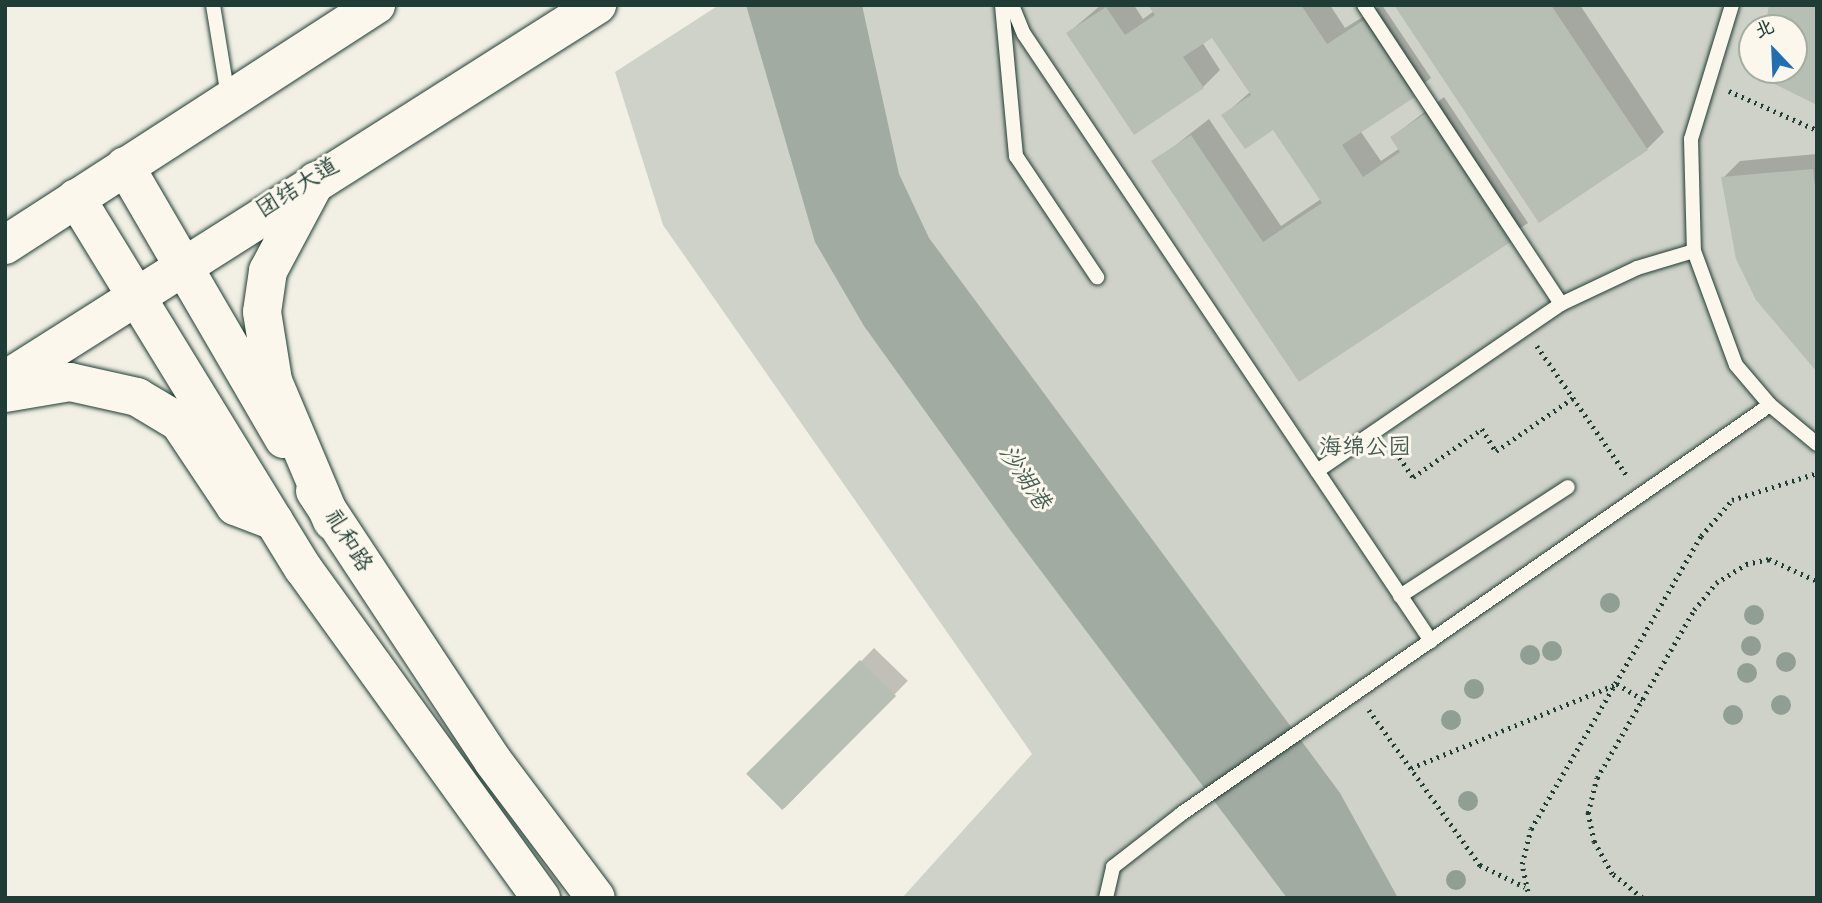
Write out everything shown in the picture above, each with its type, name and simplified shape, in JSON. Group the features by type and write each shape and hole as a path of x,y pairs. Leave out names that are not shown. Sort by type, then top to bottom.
{"main road":[{"path":"5,245 376,5"},
{"name":"团结大道","path":"5,380 181,264 597,5"},
{"name":"礼和路","path":"125,166 332,521 493,761 596,898"},
{"path":"316,180 268,271 262,312 273,381 332,521"},
{"path":"76,198 132,297 274,521 541,898"},
{"path":"5,393 70,382 146,401 179,422 235,506 274,521"}],"lane":[{"path":"213,5 228,100"},
{"path":"1002,5 1016,156 1097,277"},
{"path":"1012,5 1024,34 1431,641"},
{"path":"1364,5 1561,304"},
{"path":"1732,5 1704,87 1690,139 1694,251 1736,365 1770,405 1817,444"},
{"path":"1317,471 1561,304 1637,268 1694,251"},
{"path":"1106,898 1113,867 1181,814 1770,405"},
{"path":"1401,596 1568,487"}],"path":[{"path":"1704,87 1751,97 1817,130"},
{"path":"1525,328 1641,496"},
{"path":"1380,428 1413,477 1482,429 1496,451 1573,398"},
{"path":"1529,898 1522,864 1531,829 1718,512 1741,495 1817,473"},
{"path":"1642,898 1605,865 1588,813 1597,778 1694,610 1729,573 1769,559 1817,581"},
{"path":"1617,684 1644,699"},
{"path":"1411,768 1617,684"},
{"path":"1357,692 1480,865 1525,887"}],"green space":[{"name":"海绵公园","path":"719,5 1817,5 1817,898 902,898 1032,754 663,225 615,72"}],"water":[{"name":"沙湖港","path":"746,5 862,5 899,174 929,238 1340,793 1398,898 1287,898 1011,531 864,326 815,242"}],"building":[{"path":"1148,5 1301,5 1327,44 1364,20 1415,97 1342,145 1363,177 1400,152 1390,137 1426,113 1512,241 1299,382 1151,161 1191,135 1263,242 1322,203 1273,130 1245,149 1221,115 1251,95 1212,38 1183,57 1204,88 1134,135 1066,33 1106,7 1125,35 1155,15"},
{"path":"1394,5 1551,5 1648,150 1539,223"},
{"path":"1769,5 1817,5 1817,105 1774,84 1808,84 1808,14 1767,14"},
{"path":"1813,169 1817,204 1817,372 1756,300 1736,259 1721,177"},
{"path":"860,660 896,696 782,810 746,774"}]}
